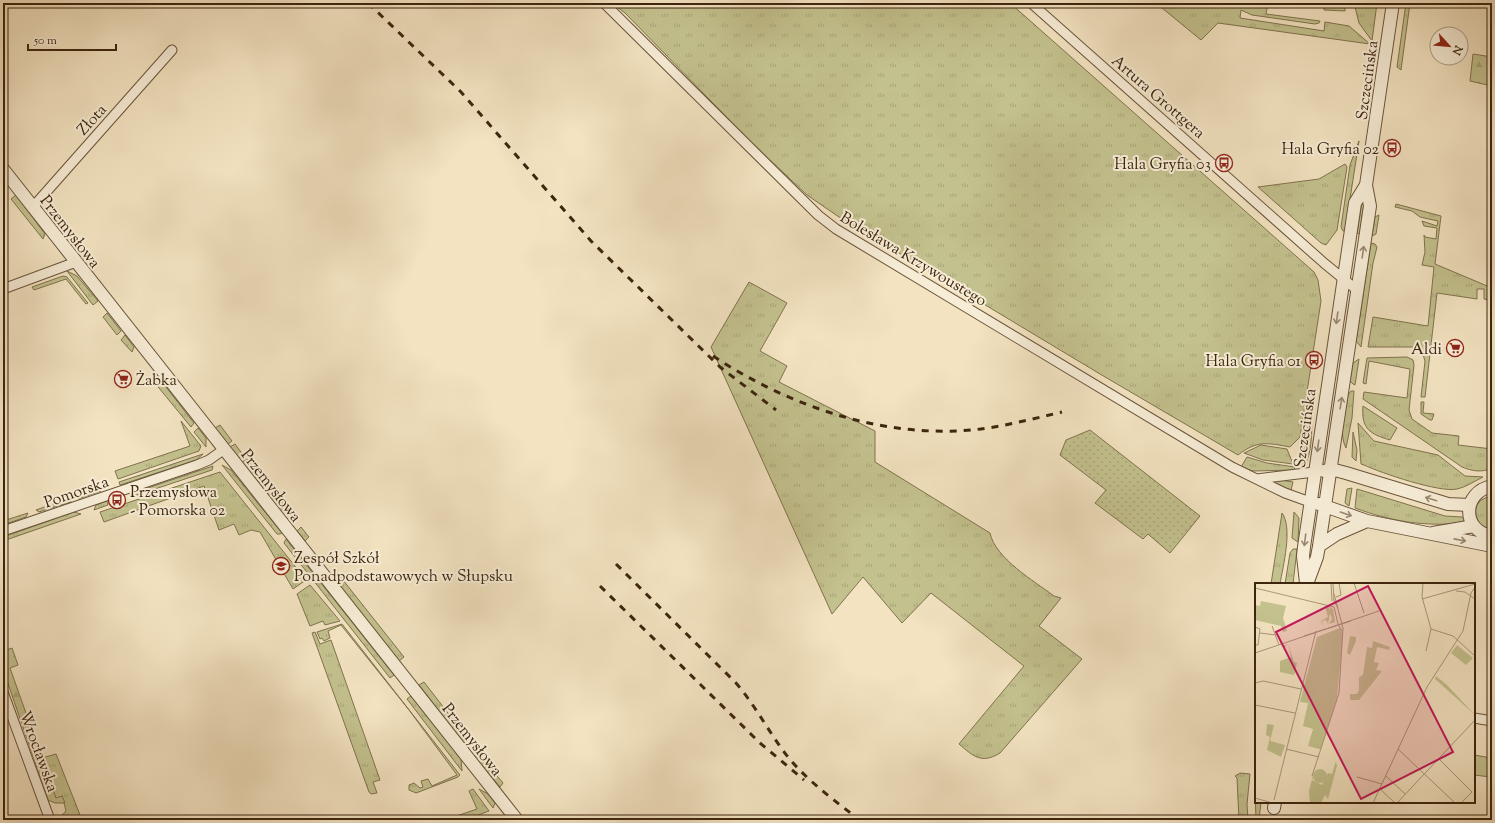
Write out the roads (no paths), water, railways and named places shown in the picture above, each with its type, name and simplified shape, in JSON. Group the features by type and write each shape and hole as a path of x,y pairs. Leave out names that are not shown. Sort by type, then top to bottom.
{"street":[{"name":"Bolesława Krzywoustego","path":"604,3 829,224 1144,416 1255,479 1285,493 1310,502"},
{"name":"Artura Grottgera","path":"1031,3 1357,290"},
{"name":"Szczecińska","path":"1306,583 1317,557 1326,506 1370,206 1366,185 1393,3"},
{"name":"Złota","path":"32,208 172,50"},
{"name":"Przemysłowa","path":"3,169 32,208 223,450 517,820"},
{"name":"Szczecińska","path":"1306,583 1303,556 1343,279 1355,203 1366,185"},
{"path":"3,289 76,262"},
{"name":"Pomorska","path":"3,531 197,465 209,460 223,450"},
{"path":"1255,479 1331,470 1448,504 1470,505"},
{"path":"1492,486 1478,492 1470,505 1470,520 1474,526 1479,531 1492,536"},
{"path":"1310,502 1326,506 1367,521 1492,546"},
{"path":"1319,546 1337,534 1367,521"},
{"path":"1428,534 1474,526"},
{"name":"Wrocławska","path":"4,697 50,820"},
{"path":"1475,718 1492,721"}],"railway":[{"path":"368,3 461,92 591,241 720,367 776,410"},
{"path":"713,356 742,374 773,390 804,403 837,415 904,429 938,431 983,429 1062,412"},
{"path":"616,564 736,683 749,699 782,749 798,768 816,786 857,818"},
{"path":"600,586 760,743 804,780"}],"place":[{"name":"Hala Gryfia 02","path":"1392,148"},
{"name":"Hala Gryfia 03","path":"1224,163"},
{"name":"Aldi","path":"1455,348"},
{"name":"Hala Gryfia 01","path":"1314,360"},
{"name":"Żabka","path":"123,379"},
{"name":"Przemysłowa - Pomorska 02","path":"117,500"},
{"name":"Zespół Szkół Ponadpodstawowych w Słupsku","path":"281,566"}]}
